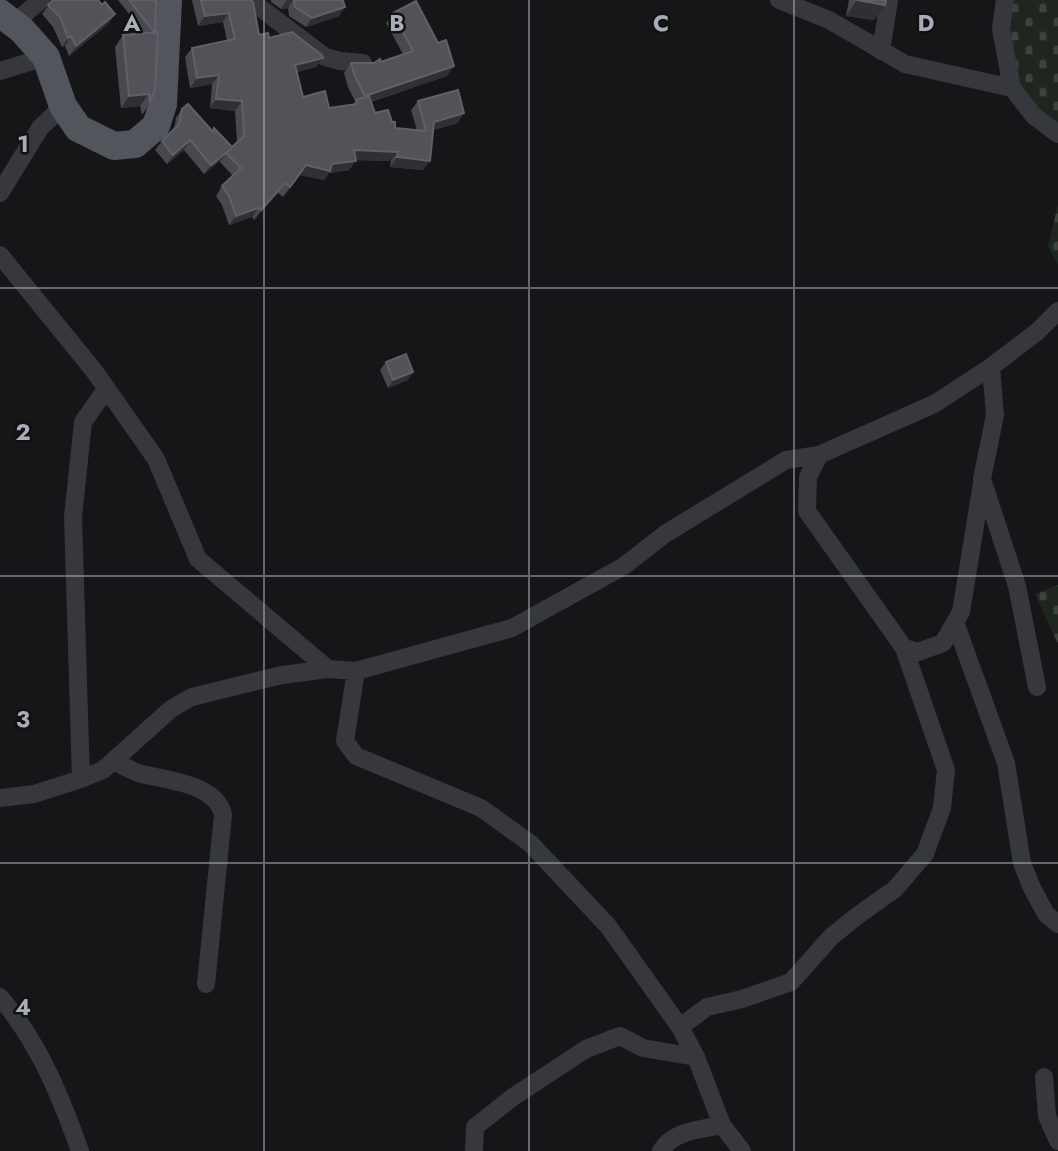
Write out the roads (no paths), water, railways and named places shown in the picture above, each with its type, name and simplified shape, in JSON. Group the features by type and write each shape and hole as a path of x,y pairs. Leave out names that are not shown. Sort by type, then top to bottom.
{"main road":[{"path":"7,18 46,57 63,106 78,128 114,146 135,144 156,126 163,104 168,0"}],"street":[{"path":"7,18 41,0"},
{"path":"250,0 325,57 363,63"},
{"path":"779,0 829,20 905,64 1012,88"},
{"path":"881,51 889,0"},
{"path":"1005,0 1001,29 1012,88 1034,116 1058,134"},
{"path":"0,71 46,57"},
{"path":"0,193 40,128 63,106"},
{"path":"0,255 107,388 156,459 198,559 328,669"},
{"path":"0,798 34,794 103,770 171,709 192,697 282,675 328,669 356,671 512,628 624,566 665,534 786,460 819,455 934,404 991,367 1038,331 1058,311"},
{"path":"904,648 918,652 943,643 961,612 995,415 991,367"},
{"path":"81,779 73,517 83,422 107,388"},
{"path":"680,1027 707,1007 742,999 791,982 831,937 895,889 925,854 942,808 946,770 904,648 807,511 807,477 819,455"},
{"path":"982,480 1017,586 1037,687"},
{"path":"955,622 1006,763 1023,863 1031,888 1046,914 1058,924"},
{"path":"356,671 345,741 356,755 481,808 531,844 608,926 680,1027 696,1058 722,1125 741,1151"},
{"path":"113,761 139,773 171,778 204,792 217,800 222,807 206,984"},
{"path":"0,997 39,1051 80,1151"},
{"path":"474,1151 475,1127 513,1097 586,1049 620,1036 643,1048 696,1058"},
{"path":"1044,1077 1047,1116 1058,1141"},
{"path":"661,1151 665,1144 681,1133 722,1125"}]}
